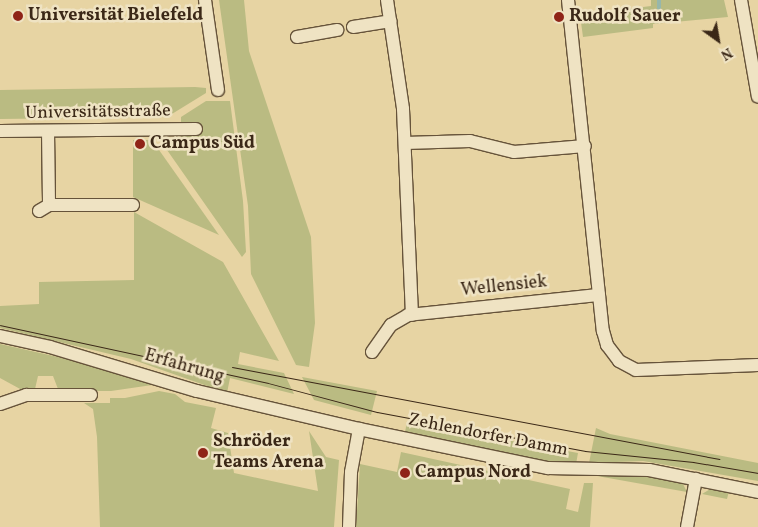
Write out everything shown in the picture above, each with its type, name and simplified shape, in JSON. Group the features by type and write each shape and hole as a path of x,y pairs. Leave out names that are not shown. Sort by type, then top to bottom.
{"street":[{"path":"205,0 218,90"},
{"path":"387,0 405,143 412,315"},
{"path":"568,0 585,146 603,331 611,352 628,366 647,371 758,365"},
{"path":"741,0 758,96"},
{"path":"353,27 391,21"},
{"path":"298,37 337,30"},
{"name":"Universitätsstraße","path":"0,131 196,129"},
{"path":"48,131 44,208 134,205"},
{"path":"405,143 470,140 514,152 585,146"},
{"name":"Wellensiek","path":"372,352 391,325 412,315 599,295"},
{"name":"Erfahrung","path":"0,336 207,393 359,429"},
{"path":"0,404 47,389 91,394"},
{"path":"349,527 349,489 359,429"},
{"name":"Zehlendorfer Damm","path":"359,429 548,468 649,470 758,492"},
{"path":"687,527 696,479"}],"green space":[{"path":"219,0 244,0 249,51 311,237 315,323 309,367 296,365 251,274 248,206"},
{"path":"651,0 724,0 728,17 653,24 653,28 583,37 580,15 651,6"},
{"path":"206,88 206,93 167,117 0,119 0,90"},
{"path":"206,101 230,101 243,201 246,252 242,257 160,140 181,140 181,117"},
{"path":"133,140 152,140 219,235 133,197"},
{"path":"134,212 223,262 279,361 240,352 238,364 284,373 294,394 230,378 227,393 131,359 0,328 0,306 39,304 39,282 134,280"},
{"path":"0,344 58,357 159,384 111,391 65,391 58,389 53,376 38,376 35,389 22,390 0,378"},
{"path":"302,377 377,391 371,415 314,400"},
{"path":"159,391 175,394 185,402 216,408 211,428 228,433 234,473 318,491 309,431 326,457 339,460 334,527 100,527 97,437 93,409 84,403 110,403 110,398 125,398"},
{"path":"407,422 578,453 576,464 548,462 405,432"},
{"path":"596,428 610,434 758,463 758,481 643,461 589,463"},
{"name":"Campus Nord","path":"401,452 570,489 566,509 578,512 584,483 593,483 590,527 356,527 360,464 397,472"},
{"path":"625,474 682,482 687,492 597,476"},
{"path":"712,488 729,491 727,499 702,494"}],"waterway":[{"path":"659,0 659,8"}],"tram line":[{"path":"0,325 268,383 377,412 585,451 693,462 758,473"},
{"path":"232,367 719,459"}],"place":[{"name":"Universität Bielefeld","path":"18,16"},
{"name":"Rudolf Sauer","path":"559,17"},
{"name":"Campus Süd","path":"140,144"},
{"name":"Schröder Teams Arena","path":"203,453"},
{"name":"Campus Nord","path":"405,473"}]}
